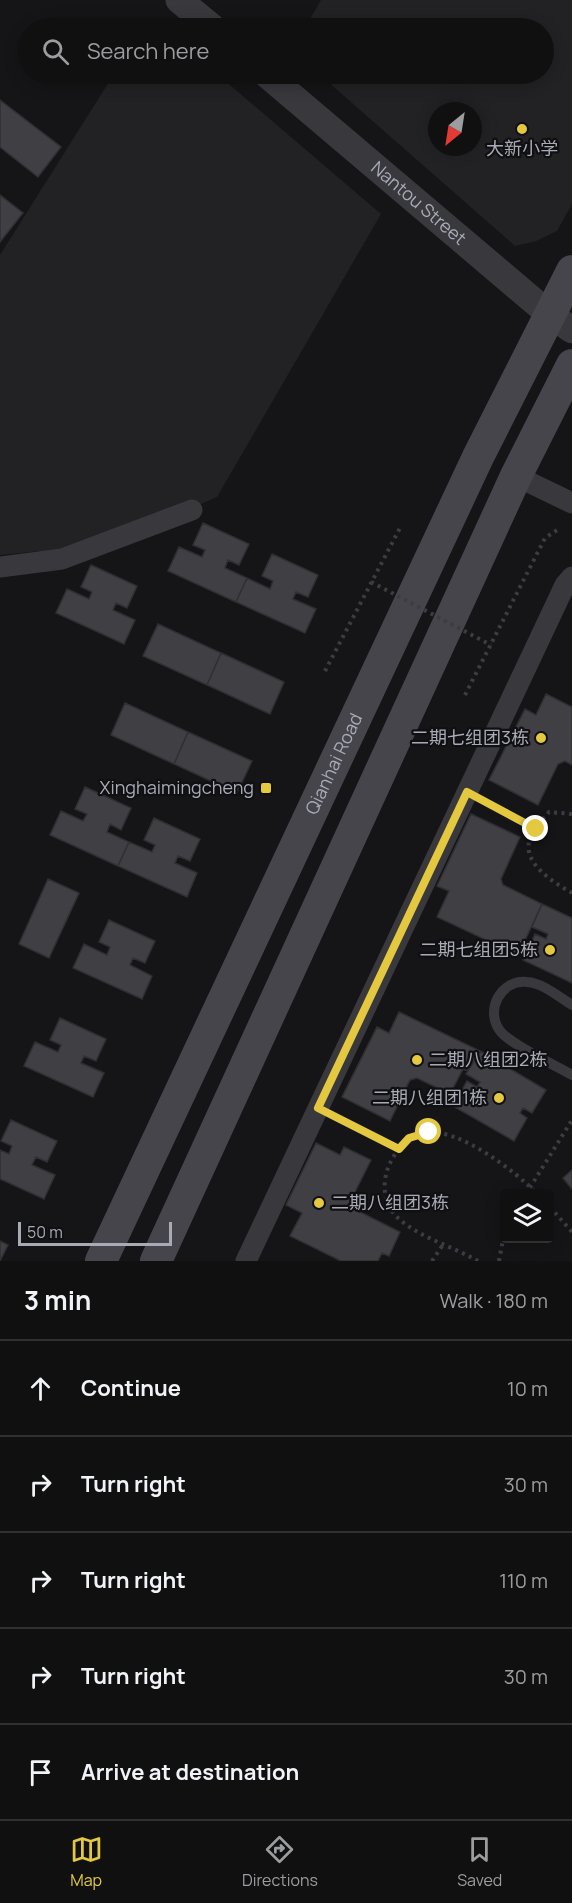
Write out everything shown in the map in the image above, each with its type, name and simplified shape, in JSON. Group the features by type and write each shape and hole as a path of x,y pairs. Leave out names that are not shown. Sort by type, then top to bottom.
{"main road":[{"name":"Qianhai Road","path":"101,1261 478,457 560,322 572,271"},
{"path":"156,1261 516,476 572,364"}],"street":[{"path":"179,0 201,18"},
{"name":"Nantou Street","path":"278,84 560,322"},
{"path":"516,476 572,503"},
{"path":"0,567 62,559 192,510"},
{"path":"246,1261 565,585 572,577"}],"lane":[{"path":"572,1005 538,984 522,981 503,989 493,1013 503,1034 572,1075"}],"path":[{"path":"325,671 401,526"},
{"path":"465,695 545,538 557,530"},
{"path":"371,582 491,645"},
{"path":"467,792 536,829"},
{"path":"572,814 549,812 536,829 528,849 535,866 572,893"},
{"path":"318,1108 399,1149"},
{"path":"528,1189 572,1120"},
{"path":"478,1261 420,1233 398,1218 386,1204 384,1185 391,1161 399,1149 409,1138 429,1132 456,1138 494,1158 533,1189"},
{"path":"554,1212 572,1232"},
{"path":"432,1261 444,1243"},
{"path":"499,1261 502,1243"}],"shaded area":[{"name":"大新小学","path":"321,0 572,0 572,204 557,231 536,241 515,246 330,84 554,84 554,18 311,18"},
{"path":"108,84 229,84 381,214 217,497 46,572 40,551 0,555 0,255"}],"building":[{"path":"0,100 61,147 38,177 0,147"},
{"path":"0,195 23,213 0,242"},
{"path":"203,523 249,544 239,565 228,560 225,568 247,578 236,602 168,571 179,547 202,557 205,550 193,545"},
{"path":"272,554 318,575 308,597 296,592 293,599 316,609 305,633 236,602 247,578 270,589 273,581 262,576"},
{"path":"91,565 137,586 127,608 116,603 113,610 135,620 124,644 56,613 67,589 89,599 92,592 81,587"},
{"path":"158,624 221,653 207,685 143,656"},
{"path":"221,653 284,682 270,714 207,685"},
{"name":"二期七组团3栋","path":"546,694 572,707 572,765 565,761 558,764 538,805 489,780 525,709 536,715"},
{"path":"125,703 188,732 174,764 111,735"},
{"path":"188,732 252,761 237,793 174,764"},
{"path":"85,787 131,808 121,830 110,824 107,832 129,842 118,866 50,835 61,811 83,821 87,814 75,809"},
{"path":"471,814 520,837 501,879 503,885 542,904 518,955 437,917 449,891 437,886"},
{"path":"154,818 200,839 190,861 178,856 175,863 197,873 187,897 118,866 129,842 152,852 155,845 144,840"},
{"path":"48,879 79,893 49,958 19,944"},
{"name":"二期七组团5栋","path":"542,904 572,918 572,983 523,960 535,934 546,939 548,934 532,927"},
{"path":"109,920 155,941 145,963 133,958 130,965 152,976 142,999 73,968 84,944 107,955 110,947 99,942"},
{"name":"二期八组团2栋","path":"399,1012 480,1051 468,1071 463,1069 450,1094 417,1078 410,1080 390,1121 342,1097 377,1027 389,1033"},
{"path":"60,1018 106,1039 96,1061 84,1056 81,1063 104,1073 93,1097 24,1066 35,1042 58,1052 61,1045 50,1040"},
{"name":"二期八组团1栋","path":"480,1051 546,1090 532,1113 523,1108 520,1113 527,1118 514,1141 453,1106 467,1081 477,1087 480,1082 466,1074"},
{"path":"11,1120 57,1141 47,1162 36,1157 32,1165 55,1175 44,1199 0,1179 0,1150 9,1154 12,1146 1,1141"},
{"name":"二期八组团3栋","path":"316,1143 340,1155 344,1147 371,1160 350,1202 352,1208 400,1232 389,1256 382,1253 378,1261 341,1261 290,1236 302,1213 286,1205"},
{"path":"572,1170 572,1189 563,1178"},
{"path":"0,1241 8,1245 0,1261"}],"place":[{"name":"大新小学","path":"522,129"},
{"name":"二期七组团3栋","path":"541,738"},
{"name":"Xinghaimingcheng","path":"266,788"},
{"name":"二期七组团5栋","path":"550,950"},
{"name":"二期八组团2栋","path":"417,1060"},
{"name":"二期八组团1栋","path":"499,1098"},
{"name":"二期八组团3栋","path":"319,1203"}],"route":[{"path":"429,1132 409,1138 399,1149 318,1108 467,792 536,829"}]}
